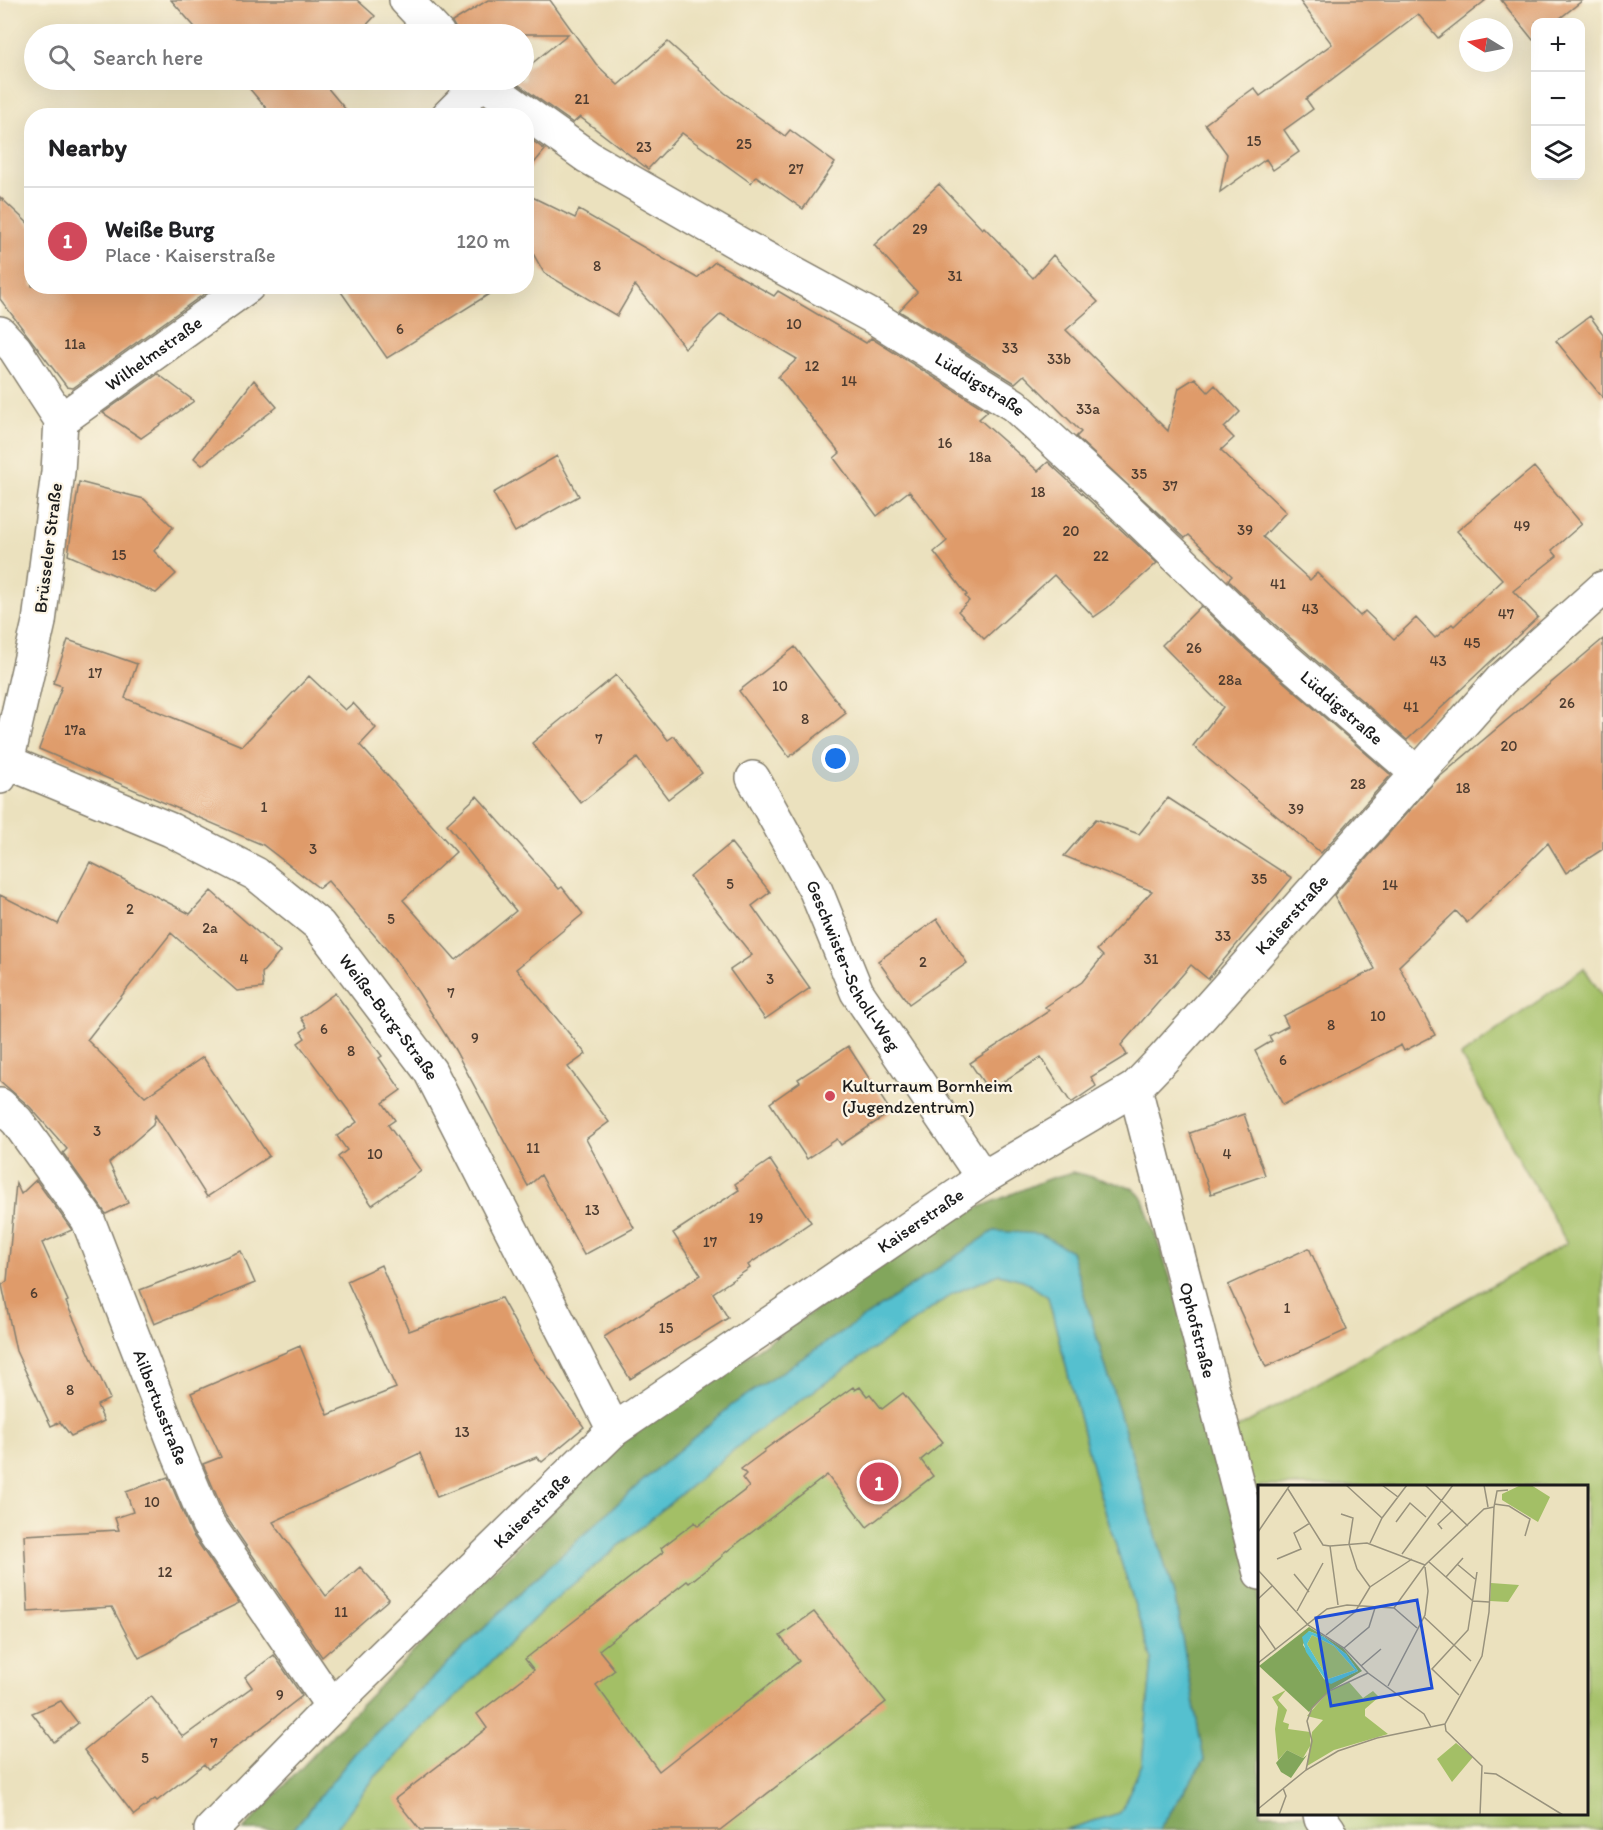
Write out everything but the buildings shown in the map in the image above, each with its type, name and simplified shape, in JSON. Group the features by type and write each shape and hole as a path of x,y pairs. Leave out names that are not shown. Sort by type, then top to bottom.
{"street":[{"path":"406,0 429,24"},
{"path":"456,108 473,90"},
{"name":"Lüddigstraße","path":"494,90 519,108"},
{"name":"Lüddigstraße","path":"534,119 588,157 875,318 1014,405 1118,500 1259,636 1418,774"},
{"name":"Wilhelmstraße","path":"61,420 237,294"},
{"path":"0,333 15,349 61,420"},
{"name":"Brüsseler Straße","path":"3,769 39,622 58,472 61,420"},
{"name":"Kaiserstraße","path":"211,1830 332,1706 614,1430 983,1178 1135,1088 1501,680 1603,588"},
{"name":"Weiße-Burg-Straße","path":"3,769 171,830 256,874 319,926 430,1071 614,1430"},
{"name":"Geschwister-Scholl-Weg","path":"753,778 816,891 857,992 983,1178"},
{"name":"Ophofstraße","path":"1135,1088 1258,1565"},
{"name":"Ailbertusstraße","path":"0,1105 17,1121 88,1220 178,1455 208,1524 332,1706"},
{"path":"1320,1815 1321,1820 1329,1830"}],"green space":[{"path":"1584,968 1603,997 1603,1830 1329,1830 1321,1815 1588,1815 1588,1485 1258,1485 1258,1569 1225,1435 1567,1243 1461,1056"},
{"path":"1073,1172 1131,1187 1142,1197 1225,1435 1258,1569 1258,1815 1321,1815 1329,1830 1159,1830 1204,1760 1175,1599 1071,1251 994,1231 732,1405 638,1485 532,1582 355,1753 293,1830 243,1830 353,1713 619,1444 944,1222 1048,1179"},
{"path":"998,1274 1023,1280 1048,1297 1097,1485 1152,1660 1142,1764 1120,1813 1065,1830 335,1830 375,1777 548,1605 754,1433 952,1294"}],"water":[{"path":"994,1231 1040,1234 1071,1251 1175,1599 1204,1760 1159,1830 1065,1830 1120,1813 1142,1764 1152,1660 1097,1485 1048,1297 1023,1280 999,1274 952,1294 754,1433 548,1605 375,1777 335,1830 293,1830 355,1753 532,1582 638,1485 732,1405"}],"place":[{"name":"Kulturraum Bornheim (Jugendzentrum)","path":"830,1096"},
{"name":"Weiße Burg","path":"879,1482"}]}
